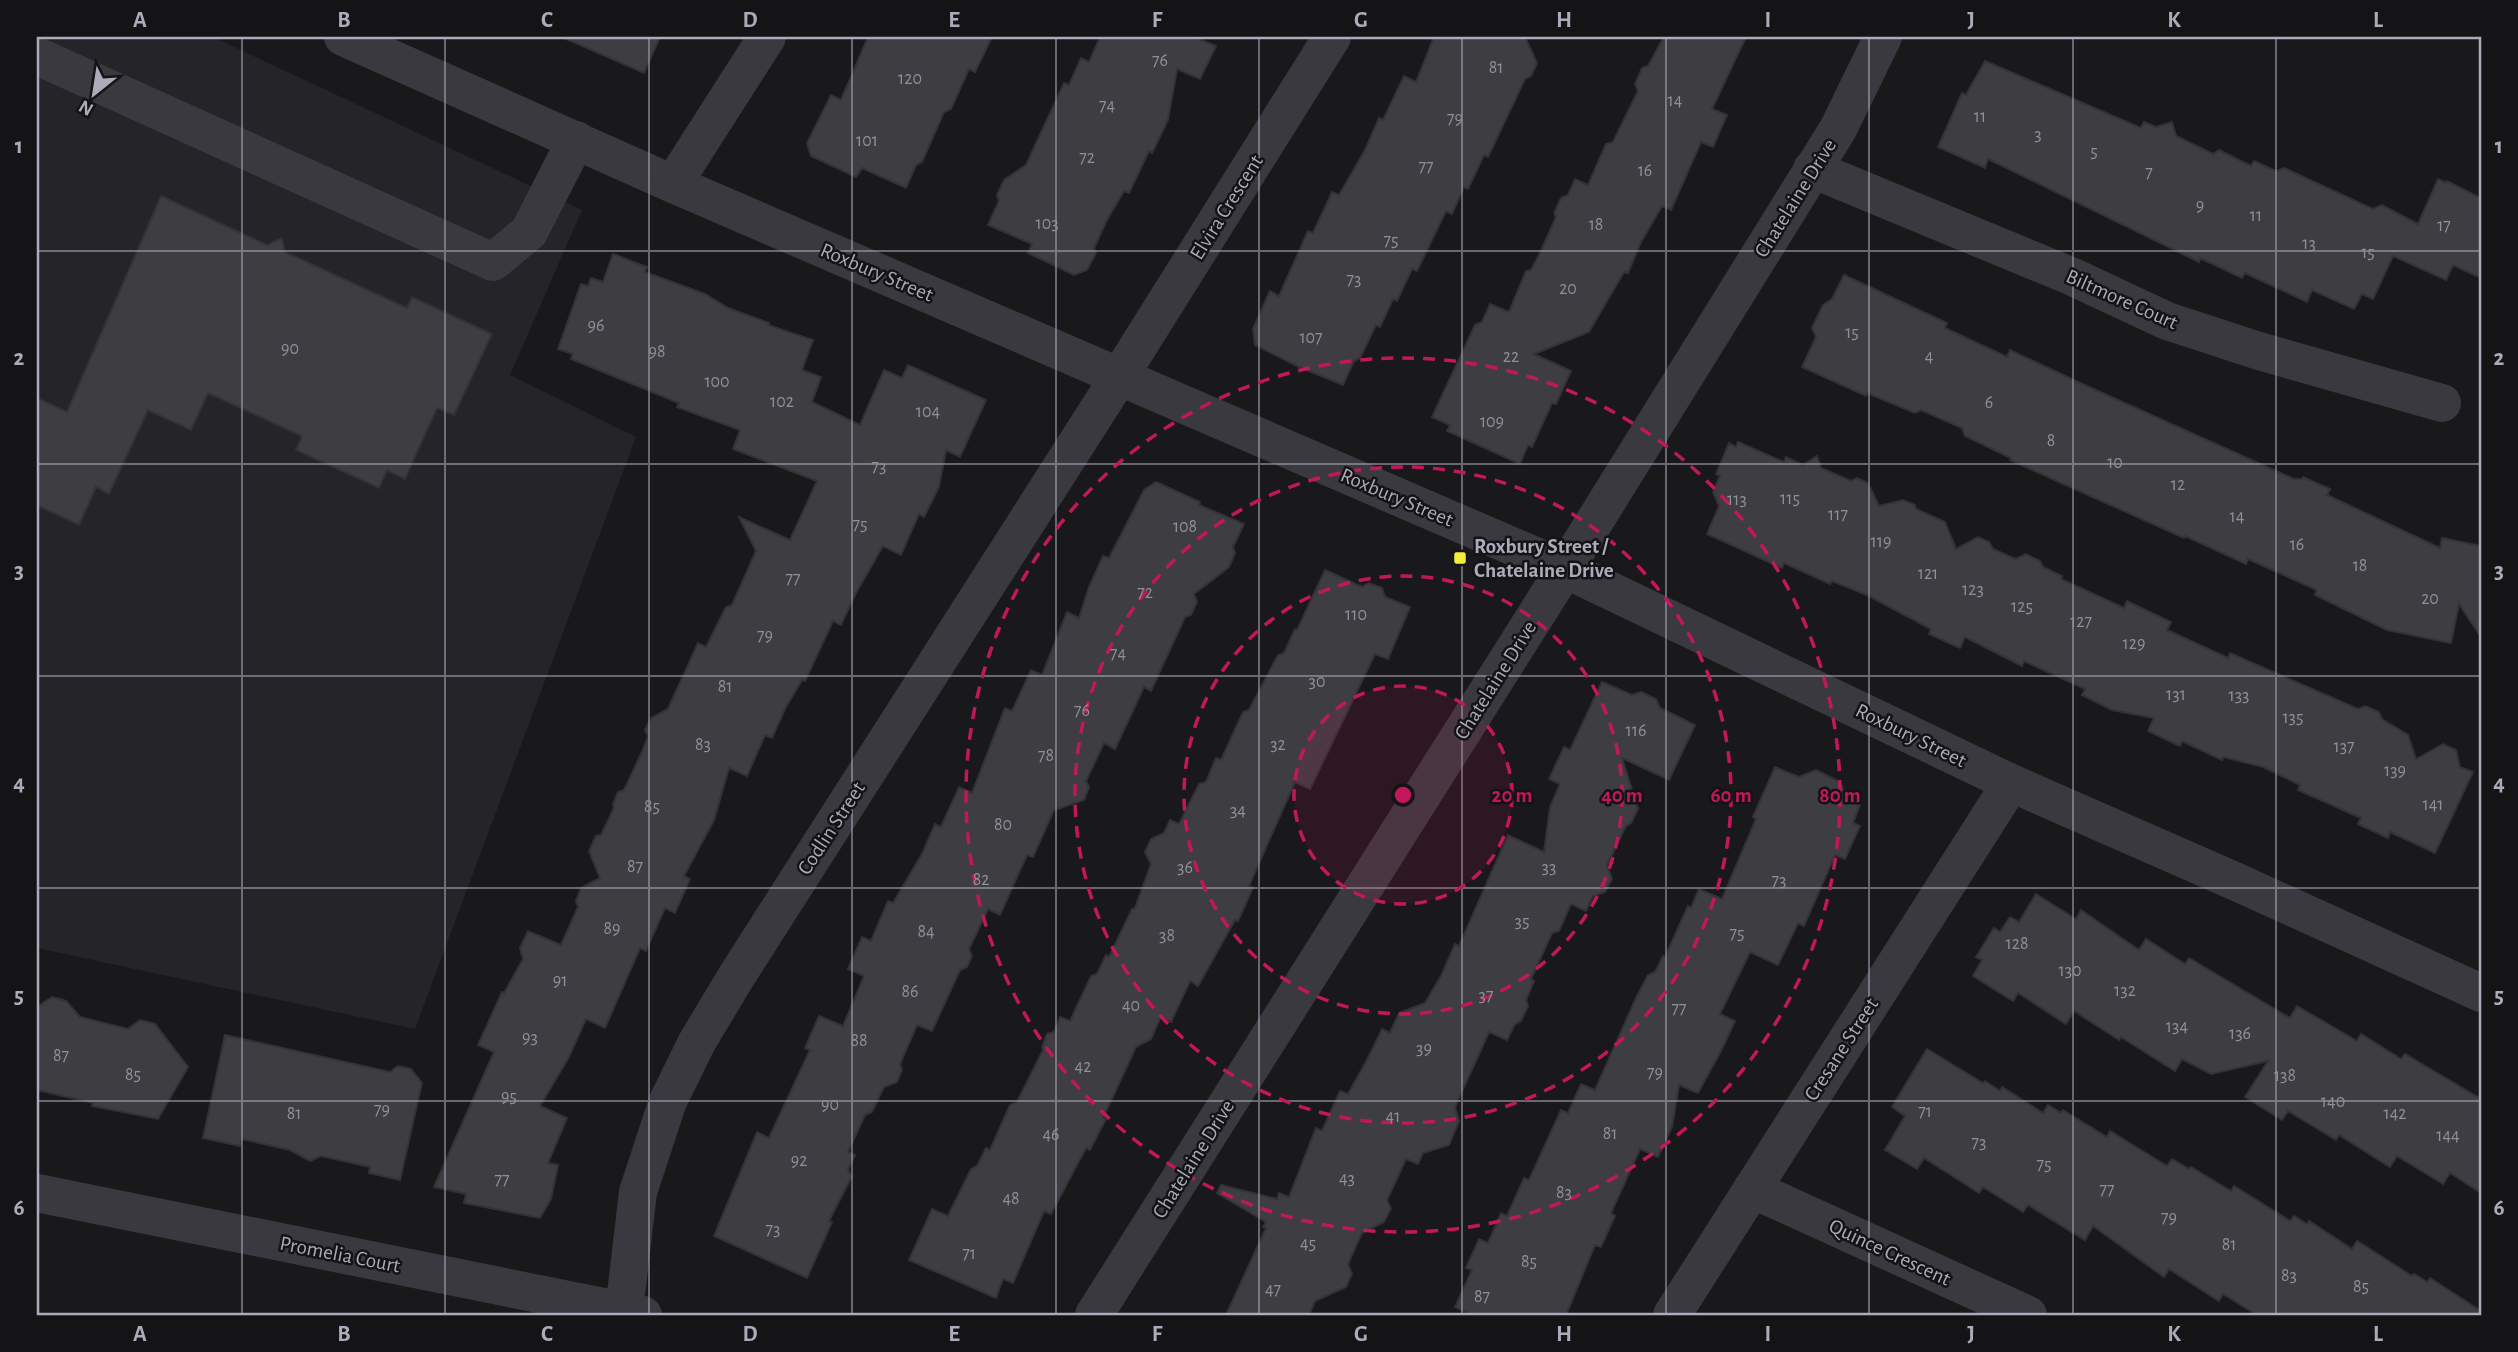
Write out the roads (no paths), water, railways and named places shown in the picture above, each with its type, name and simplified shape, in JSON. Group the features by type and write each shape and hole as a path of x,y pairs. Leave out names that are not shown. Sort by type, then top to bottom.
{"street":[{"name":"Roxbury Street","path":"343,37 673,184 1565,569 2011,783 2481,993"},
{"path":"673,184 767,37"},
{"name":"Elvira Crescent","path":"1119,377 1332,37"},
{"name":"Chatelaine Drive","path":"1094,1315 1565,569 1838,129 1883,37"},
{"path":"37,57 493,262 529,232 576,141"},
{"name":"Biltmore Court","path":"1812,169 2073,276 2168,321 2259,351 2442,403"},
{"name":"Codlin Street","path":"633,1313 638,1192 668,1101 697,1042 1119,377"},
{"name":"Cresane Street","path":"1672,1315 2011,783"},
{"name":"Quince Crescent","path":"1752,1189 2028,1315"},
{"name":"Promelia Court","path":"37,1193 633,1313"}],"place":[{"name":"Roxbury Street / Chatelaine Drive","path":"1460,558"}]}
